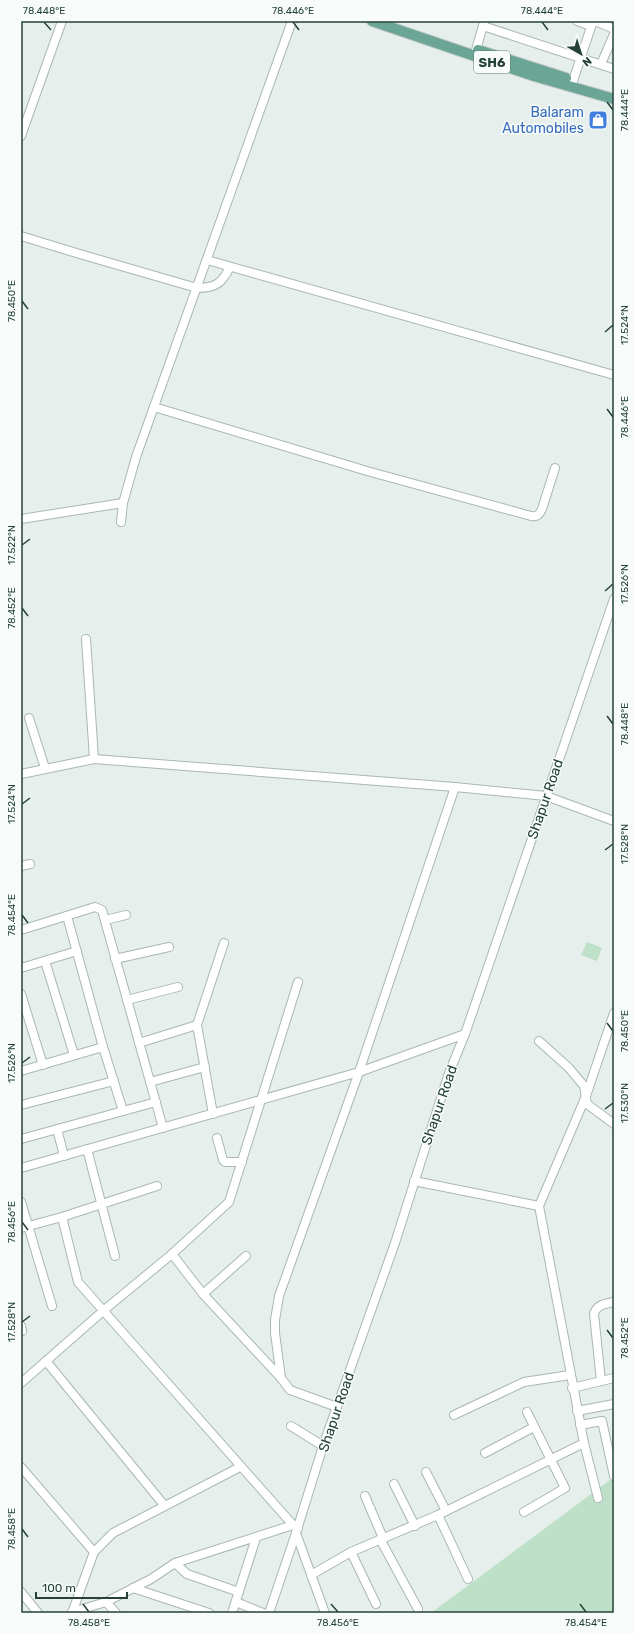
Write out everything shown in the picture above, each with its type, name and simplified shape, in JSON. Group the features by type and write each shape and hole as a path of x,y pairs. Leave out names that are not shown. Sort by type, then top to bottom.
{"main road":[{"name":"SH6","path":"372,21 534,76 614,99"},
{"name":"SH6","path":"391,21 573,81 614,92"}],"street":[{"path":"21,136 62,21"},
{"path":"121,522 123,503 136,457 292,21"},
{"path":"577,21 593,23 614,29"},
{"path":"476,50 483,23 614,69"},
{"path":"573,81 593,23"},
{"path":"601,64 614,34"},
{"path":"21,236 83,256 197,288 214,286 225,277 230,267"},
{"path":"207,260 614,375"},
{"path":"154,407 367,471 536,517 540,514 555,468"},
{"path":"21,519 123,503"},
{"name":"Shapur Road","path":"269,1613 323,1446 395,1243 449,1073 465,1034 614,599"},
{"path":"86,639 94,759"},
{"path":"29,718 45,768"},
{"path":"21,774 94,759 546,796 614,821"},
{"path":"281,1378 279,1352 275,1333 275,1320 279,1296 359,1072 455,788"},
{"path":"21,866 30,864"},
{"path":"21,930 95,907 102,910 163,1128"},
{"path":"105,920 126,915"},
{"path":"67,916 103,1047 123,1111"},
{"path":"213,1114 197,1025 224,943"},
{"path":"115,959 170,947"},
{"path":"21,968 77,951"},
{"path":"45,961 74,1055"},
{"path":"21,1382 172,1254 229,1202 298,982"},
{"path":"127,1000 178,987"},
{"path":"21,994 43,1065"},
{"path":"598,1498 572,1388 539,1206 586,1096 614,1013"},
{"path":"139,1043 197,1025"},
{"path":"21,1168 359,1072 465,1034"},
{"path":"539,1041 569,1068 584,1086 587,1104 614,1124"},
{"path":"21,1071 103,1047"},
{"path":"150,1082 205,1067"},
{"path":"21,1105 114,1081"},
{"path":"21,1139 156,1102"},
{"path":"57,1129 64,1156"},
{"path":"217,1138 223,1160 225,1162 242,1162"},
{"path":"87,1149 115,1256"},
{"path":"414,1181 539,1206"},
{"path":"25,1227 101,1205 157,1186"},
{"path":"21,1202 25,1227 52,1306"},
{"path":"62,1217 78,1282 296,1529 325,1613"},
{"path":"172,1254 203,1294 281,1378 290,1390 337,1407"},
{"path":"203,1294 246,1256"},
{"path":"601,1381 594,1314 595,1310 600,1305 614,1302"},
{"path":"46,1361 164,1505"},
{"path":"454,1415 524,1382 570,1375"},
{"path":"572,1388 614,1378"},
{"path":"577,1411 614,1404"},
{"path":"524,1512 565,1488 527,1412"},
{"path":"580,1425 602,1420 614,1476"},
{"path":"291,1426 323,1446"},
{"path":"485,1453 534,1427"},
{"path":"311,1575 351,1552 382,1538 415,1526 550,1458 584,1443"},
{"path":"21,1467 94,1552"},
{"path":"72,1612 94,1552 113,1533 164,1505 240,1467"},
{"path":"426,1472 468,1579"},
{"path":"394,1484 415,1526"},
{"path":"364,1496 382,1538 418,1609"},
{"path":"72,1612 106,1602 151,1579 175,1563 256,1538 296,1529"},
{"path":"232,1613 256,1538"},
{"path":"351,1552 376,1604"},
{"path":"175,1563 187,1574 239,1592"},
{"path":"133,1588 209,1613"},
{"path":"21,1592 38,1613"},
{"path":"106,1602 116,1613"},
{"path":"236,1602 263,1613"}],"green space":[{"path":"587,942 602,948 597,961 581,955"},
{"path":"614,1477 614,1613 431,1613"}],"place":[{"name":"Balaram Automobiles","path":"598,120"}]}
